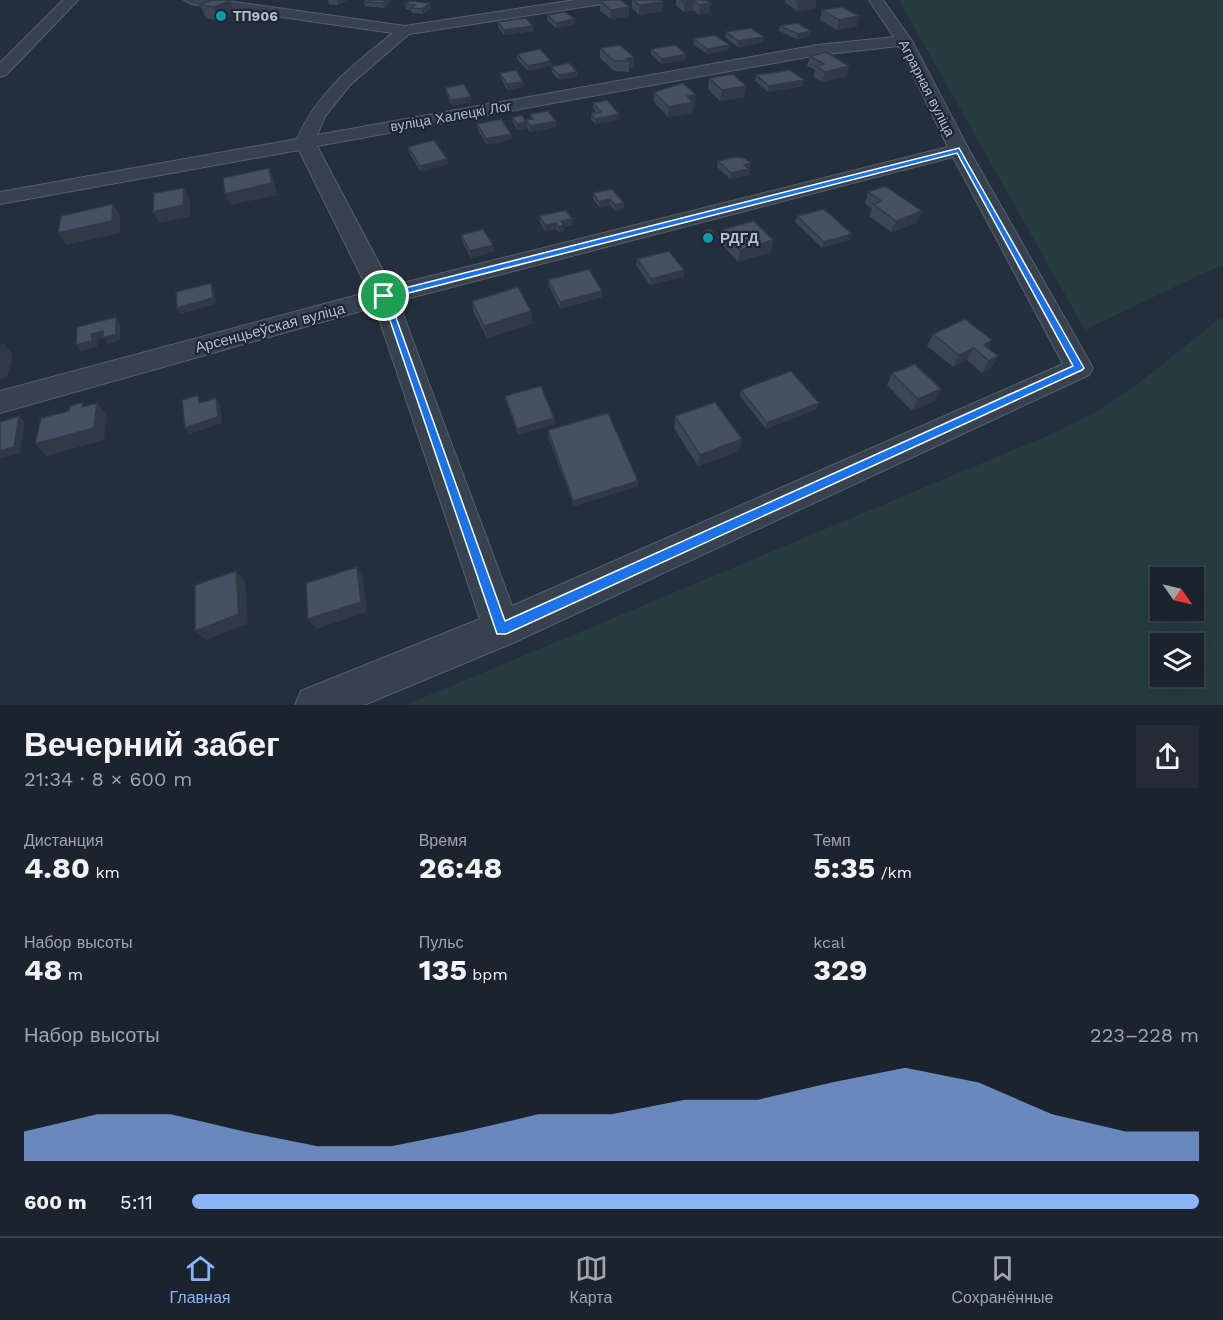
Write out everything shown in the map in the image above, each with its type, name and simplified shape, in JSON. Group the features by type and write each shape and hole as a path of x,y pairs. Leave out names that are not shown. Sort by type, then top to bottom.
{"street":[{"path":"0,72 71,0"},
{"path":"191,0 405,30 602,0"},
{"name":"Аграрная вуліца","path":"502,629 1079,368 959,150 903,41 876,0"},
{"path":"315,705 502,629 384,296 305,142 316,115 344,81 405,30"},
{"name":"вуліца Халецкі Лог","path":"0,198 818,50 903,41"},
{"name":"Арсенцьеўская вуліца","path":"0,402 384,296 959,150"}],"green space":[{"path":"899,0 1223,0 1223,266 1210,270 1085,330"},
{"path":"1223,316 1223,705 406,705 1054,433 1100,410 1139,383"}],"building":[{"path":"212,0 230,1 214,7 200,5"},
{"path":"366,0 387,0 383,3 364,2"},
{"path":"621,0 629,7 611,10 600,1"},
{"path":"633,0 661,0 663,2 639,5"},
{"path":"681,0 706,0 711,3 700,5 693,1"},
{"path":"410,1 430,3 422,9 411,8 415,5 405,4"},
{"path":"842,7 859,16 839,20 822,10"},
{"path":"565,12 575,19 556,23 547,15"},
{"path":"526,18 533,26 504,30 498,22"},
{"path":"797,23 811,31 798,34 780,26"},
{"path":"751,28 764,37 738,41 726,32"},
{"path":"715,35 729,45 707,49 694,39"},
{"path":"620,45 634,57 626,59 629,61 614,61 600,48"},
{"path":"675,45 686,54 662,59 651,49"},
{"path":"540,49 551,61 528,66 517,54"},
{"path":"826,52 849,66 825,72 816,66 824,64 810,56"},
{"path":"569,63 577,72 559,75 551,67"},
{"path":"516,70 523,82 507,84 500,73"},
{"path":"790,70 804,80 769,86 756,75"},
{"path":"733,74 746,86 722,90 709,78"},
{"path":"683,83 696,95 687,96 693,102 669,107 654,92"},
{"path":"464,84 471,97 451,100 445,88"},
{"path":"607,100 619,114 595,119 591,114 601,112 593,103"},
{"path":"548,111 556,121 530,126 526,120 533,119 530,114"},
{"path":"522,115 526,122 517,124 512,117"},
{"path":"501,119 511,134 486,139 477,124"},
{"path":"434,140 447,159 420,166 408,147"},
{"path":"736,157 745,158 751,163 744,165 749,169 731,173 718,161"},
{"path":"269,168 272,183 225,194 223,178"},
{"path":"885,186 922,211 896,221 873,204 882,201 868,192"},
{"path":"184,188 183,205 153,212 154,193"},
{"path":"612,189 624,203 615,205 610,199 599,202 593,193"},
{"path":"113,204 112,221 58,233 61,216"},
{"path":"824,209 852,234 824,242 797,216"},
{"path":"566,210 572,219 561,221 564,225 558,227 556,223 545,225 539,216"},
{"path":"754,221 773,240 740,250 721,230"},
{"path":"483,229 493,245 470,251 461,235"},
{"path":"710,229 714,233 707,235 704,231"},
{"path":"669,251 684,270 651,279 637,259"},
{"path":"589,269 602,291 560,302 548,280"},
{"path":"211,283 213,298 177,308 176,292"},
{"path":"518,287 531,311 484,326 472,301"},
{"path":"116,317 116,334 103,338 103,331 92,334 92,341 76,345 77,327"},
{"path":"965,319 992,340 984,345 998,356 989,361 974,348 959,355 933,334"},
{"path":"915,364 941,389 918,399 892,373"},
{"path":"791,371 819,403 767,423 741,390"},
{"path":"541,386 554,418 517,429 505,396"},
{"path":"198,395 199,403 216,398 218,417 185,428 182,400"},
{"path":"83,402 82,407 97,403 94,428 35,444 41,418 69,411 70,406"},
{"path":"715,402 742,439 700,455 675,416"},
{"path":"608,413 638,481 573,501 548,430"},
{"path":"19,416 14,447 0,451 0,422"},
{"path":"357,567 361,602 308,619 306,583"},
{"path":"236,571 239,614 195,631 195,585"}],"place":[{"name":"ТП906","path":"221,16"},
{"name":"РДГД","path":"708,238"}],"route":[{"path":"959,150 1079,368 502,629 384,296 932,159 959,150"}]}
